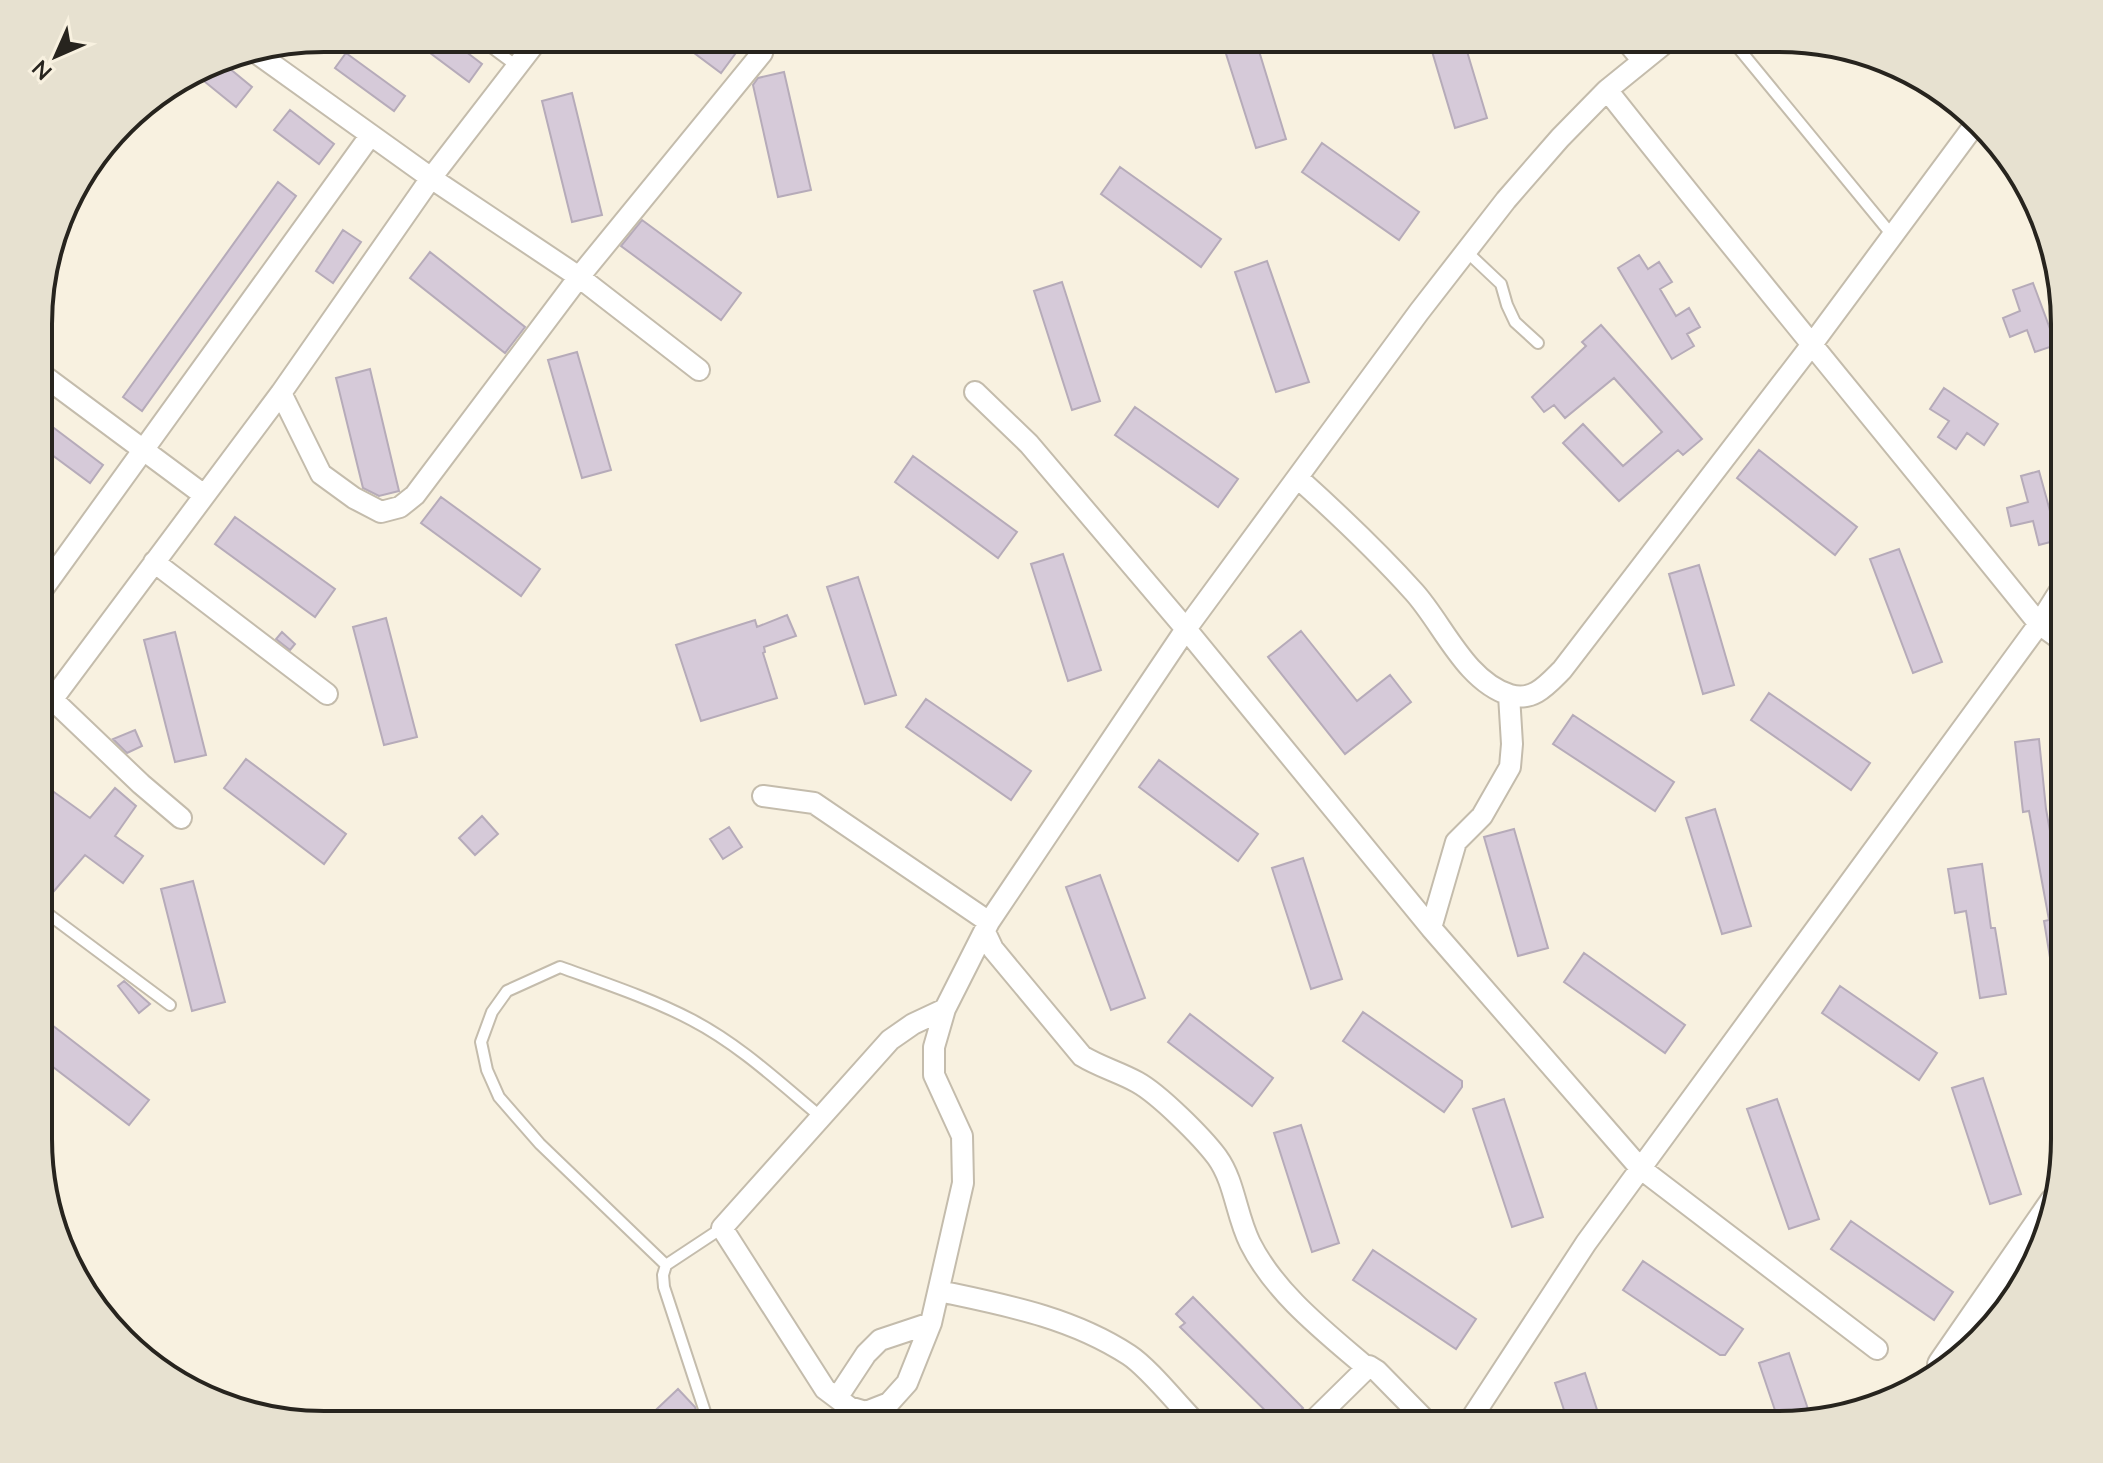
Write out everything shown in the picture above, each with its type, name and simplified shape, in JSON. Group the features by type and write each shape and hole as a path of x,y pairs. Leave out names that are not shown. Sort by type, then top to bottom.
{"main road":[{"path":"1959,1342 2035,1233"}],"street":[{"path":"52,699 281,393 431,178 528,53"},
{"path":"281,393 321,474 354,498 381,512 400,507 415,495 579,277 762,53"},
{"path":"870,1410 889,1403 907,1383 931,1323 939,1291 963,1183 962,1136 934,1075 934,1047 945,1009 987,927 1186,629 1466,251 1524,179 1607,90 1653,53"},
{"path":"264,59 370,136 579,277 699,370"},
{"path":"1607,90 1724,239 1813,343 2039,624 2050,632"},
{"path":"1299,479 1362,536 1417,595 1468,665 1509,695 1527,697 1542,690 1562,670 1813,343 1970,131"},
{"path":"52,576 370,136"},
{"path":"52,382 204,495"},
{"path":"975,392 1029,444 1186,629 1431,928 1640,1168 1877,1349"},
{"path":"154,562 327,694"},
{"path":"1476,1411 1586,1243 2050,606"},
{"path":"1431,928 1456,842 1482,816 1510,767 1509,695"},
{"path":"52,713 181,818"},
{"path":"763,796 814,803 987,927 993,949 1082,1056 1097,1066 1137,1081 1155,1094 1218,1158 1230,1182 1250,1242 1266,1271 1313,1321 1366,1367 1377,1371 1416,1411"},
{"path":"860,1410 849,1407 825,1389 722,1228 890,1040 913,1024 945,1009"},
{"path":"939,1291 1072,1324 1131,1356 1184,1411"},
{"path":"837,1398 866,1354 880,1340 931,1323"},
{"path":"1323,1411 1366,1367"}],"lane":[{"path":"499,53 518,67"},
{"path":"1630,53 1639,64"},
{"path":"1742,53 1892,235"},
{"path":"1466,251 1501,284 1515,322 1538,343"},
{"path":"53,917 170,1005"},
{"path":"666,1265 540,1144 499,1097 487,1070 481,1042 492,1012 507,991 560,967 633,994 693,1020 741,1051 821,1117"},
{"path":"704,1410 664,1287 663,1275 666,1265 722,1228"}],"building":[{"path":"346,53 405,96 394,111 335,68"},
{"path":"430,53 468,53 482,64 469,82"},
{"path":"694,53 736,53 721,73"},
{"path":"1226,53 1260,53 1286,139 1256,148"},
{"path":"1432,53 1468,53 1487,118 1455,128"},
{"path":"230,69 252,87 236,107 203,80"},
{"path":"784,72 811,190 778,197 753,85 758,78"},
{"path":"572,93 602,215 572,222 542,101"},
{"path":"290,110 334,144 319,164 274,130"},
{"path":"1322,143 1419,212 1399,240 1302,172"},
{"path":"1120,167 1221,239 1201,267 1101,194"},
{"path":"278,182 296,196 142,411 123,397"},
{"path":"642,220 741,293 721,320 621,246"},
{"path":"343,230 361,242 333,283 316,271"},
{"path":"430,252 525,327 505,353 410,278"},
{"path":"1639,255 1648,269 1659,262 1672,282 1660,289 1676,316 1689,308 1700,327 1687,334 1694,346 1672,359 1618,268"},
{"path":"1267,261 1309,382 1276,392 1235,272"},
{"path":"1062,282 1100,401 1072,410 1034,291"},
{"path":"2033,283 2050,329 2050,347 2035,352 2027,330 2010,337 2003,318 2020,311 2013,290"},
{"path":"1601,325 1702,439 1683,455 1678,450 1619,501 1563,443 1583,424 1623,466 1662,432 1614,378 1565,418 1554,405 1544,412 1532,397 1586,346 1582,342"},
{"path":"577,352 611,470 582,478 548,360"},
{"path":"370,369 399,491 379,496 363,488 336,378"},
{"path":"1944,388 1998,424 1984,445 1967,433 1956,449 1938,437 1949,421 1930,409"},
{"path":"1135,407 1238,479 1218,507 1115,435"},
{"path":"52,427 103,465 90,483 52,455"},
{"path":"1759,450 1857,527 1835,555 1737,478"},
{"path":"913,456 1017,532 998,558 895,482"},
{"path":"2039,471 2050,511 2050,542 2039,545 2033,521 2011,526 2007,508 2028,502 2021,476"},
{"path":"441,497 540,569 521,596 421,523"},
{"path":"235,517 335,589 315,617 215,544"},
{"path":"1899,549 1942,662 1913,673 1870,559"},
{"path":"1063,554 1101,670 1068,681 1031,564"},
{"path":"1699,565 1734,685 1703,694 1669,574"},
{"path":"858,577 896,695 865,704 827,587"},
{"path":"787,615 796,636 764,647 763,653 777,698 701,721 676,645 755,620 757,627"},
{"path":"386,618 417,737 384,745 353,627"},
{"path":"1301,631 1357,701 1390,675 1411,702 1345,754 1268,657"},
{"path":"175,632 206,755 175,762 144,640"},
{"path":"282,632 295,644 290,650 276,639"},
{"path":"1769,693 1870,763 1851,790 1751,720"},
{"path":"926,699 1031,771 1011,800 906,727"},
{"path":"1573,715 1674,782 1655,811 1553,744"},
{"path":"135,730 142,746 127,753 113,739"},
{"path":"2039,739 2050,831 2050,958 2044,921 2049,920 2029,811 2023,812 2015,742"},
{"path":"246,759 346,834 324,864 224,788"},
{"path":"1159,760 1258,834 1238,861 1139,787"},
{"path":"115,788 136,806 115,836 143,856 123,883 85,855 54,891 53,791 90,818"},
{"path":"1715,809 1751,926 1722,934 1686,818"},
{"path":"482,816 498,834 475,855 459,838"},
{"path":"729,827 742,847 723,859 710,839"},
{"path":"1514,829 1548,948 1518,956 1484,837"},
{"path":"1303,858 1342,979 1311,989 1272,868"},
{"path":"1982,864 1991,928 1995,928 2006,994 1980,998 1966,911 1955,913 1948,869"},
{"path":"1100,875 1145,998 1111,1010 1066,887"},
{"path":"193,881 225,1002 192,1011 161,889"},
{"path":"1584,953 1685,1025 1665,1053 1564,982"},
{"path":"124,981 150,1004 139,1013 118,986"},
{"path":"1840,986 1937,1053 1919,1080 1822,1013"},
{"path":"1363,1012 1462,1081 1462,1087 1444,1112 1343,1041"},
{"path":"1190,1014 1273,1078 1252,1106 1168,1042"},
{"path":"53,1026 149,1100 129,1125 53,1067"},
{"path":"1983,1078 2021,1194 1990,1204 1952,1088"},
{"path":"1504,1099 1543,1217 1512,1227 1473,1109"},
{"path":"1777,1099 1819,1219 1789,1229 1747,1109"},
{"path":"1301,1125 1339,1243 1312,1252 1274,1133"},
{"path":"1851,1221 1953,1292 1934,1320 1831,1249"},
{"path":"1373,1250 1476,1319 1456,1349 1353,1280"},
{"path":"1643,1261 1743,1329 1725,1355 1720,1355 1623,1290"},
{"path":"1193,1297 1303,1408 1300,1411 1265,1411 1180,1327 1185,1323 1176,1314"},
{"path":"1789,1353 1808,1409 1775,1411 1759,1363"},
{"path":"1585,1373 1597,1411 1564,1411 1555,1383"},
{"path":"678,1389 696,1410 656,1410"}]}
